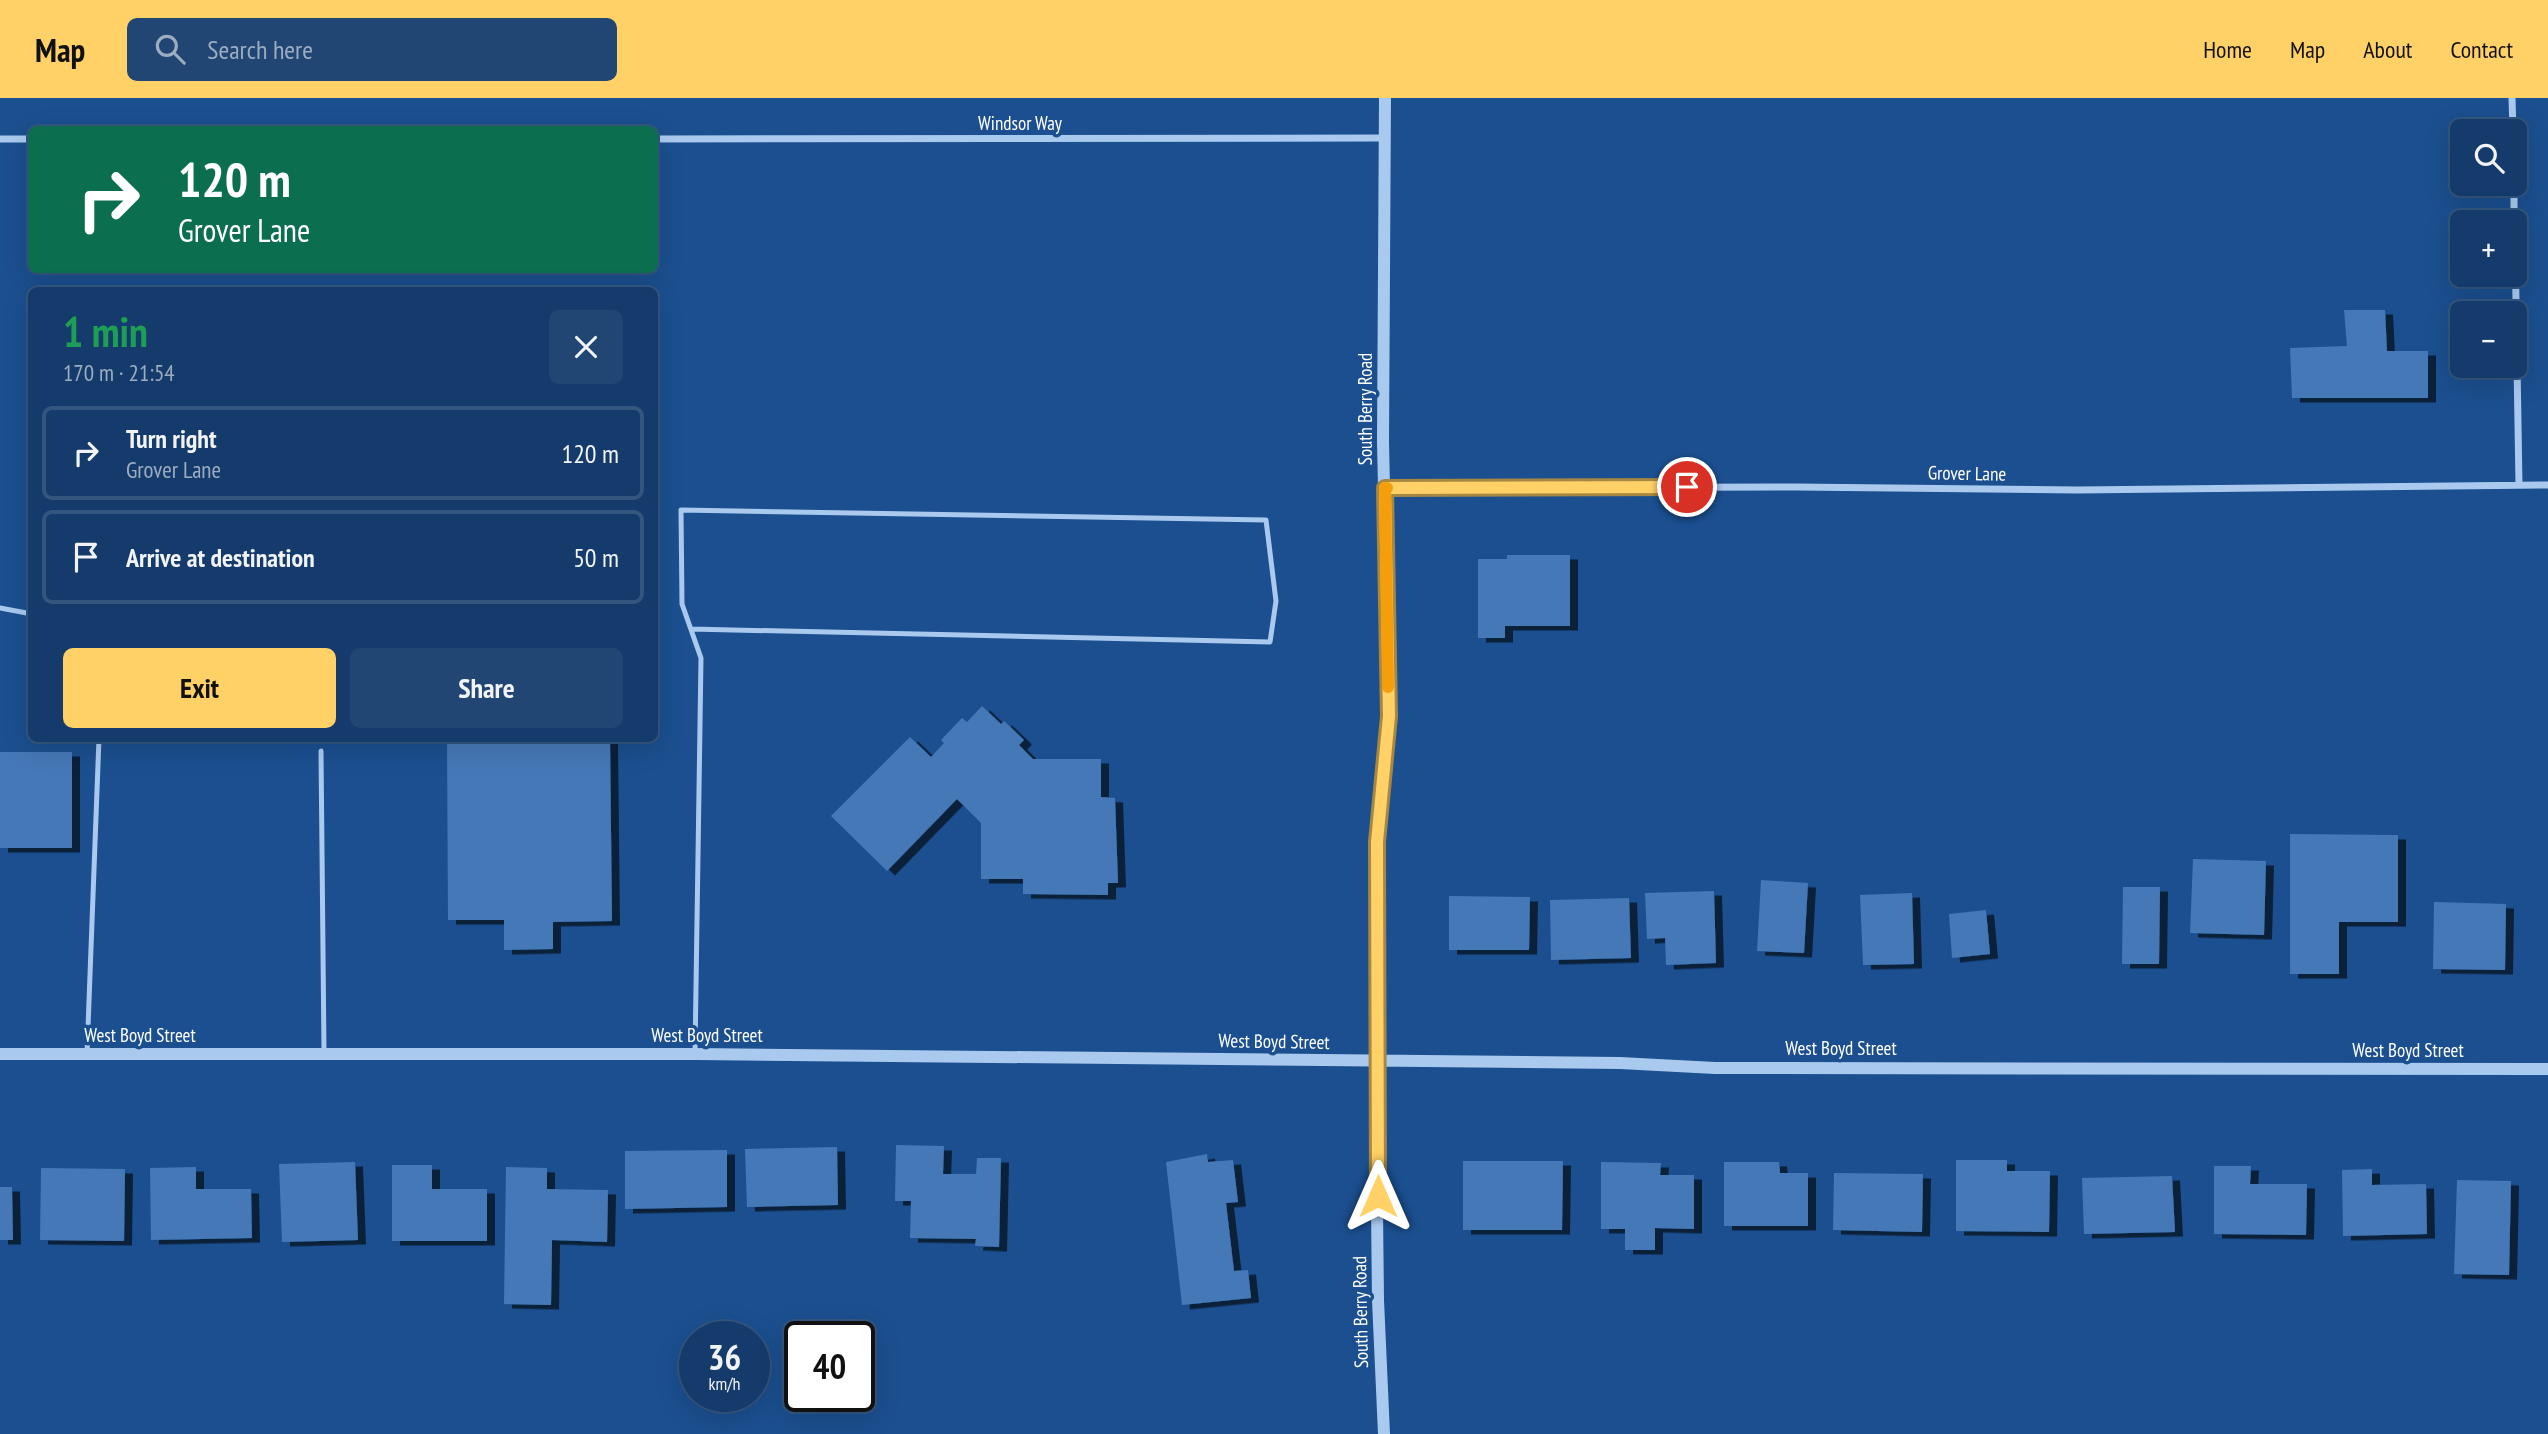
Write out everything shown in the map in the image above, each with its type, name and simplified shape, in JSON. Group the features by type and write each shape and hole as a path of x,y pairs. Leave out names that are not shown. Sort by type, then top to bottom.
{"street":[{"name":"South Berry Road","path":"1384,1434 1378,1300 1377,842 1389,716 1385,488 1385,98"},
{"path":"2512,98 2513,119"},
{"name":"Windsor Way","path":"658,139 1385,138"},
{"path":"0,139 28,139"},
{"path":"2516,287 2519,485"},
{"name":"Grover Lane","path":"1385,488 1796,487 2106,490 2548,485"},
{"name":"West Boyd Street","path":"0,1054 695,1054 1620,1063 1715,1068 2548,1069"}],"lane":[{"path":"691,629 1270,642 1276,600 1266,520 681,510 682,604 701,658 695,1054"},
{"path":"0,608 28,613"},
{"path":"87,1054 99,742"},
{"path":"321,751 324,1055"}],"building":[{"path":"2344,310 2385,310 2387,351 2428,351 2428,398 2292,398 2290,348 2347,346"},
{"path":"1507,555 1570,555 1570,626 1505,626 1505,638 1478,638 1478,559 1507,559"},
{"path":"982,706 1001,724 1004,721 1024,740 1019,745 1033,759 1101,759 1101,797 1115,798 1118,883 1108,883 1108,895 1023,894 1023,879 981,879 981,823 957,799 887,871 831,816 910,737 931,757 944,743 941,740 962,718 967,722"},
{"path":"447,742 610,742 612,921 553,922 553,949 504,950 504,920 448,920"},
{"path":"0,752 72,752 72,848 0,848"},
{"path":"2290,834 2398,835 2398,922 2339,922 2339,974 2290,974"},
{"path":"2193,859 2266,861 2264,935 2190,933"},
{"path":"1761,880 1808,883 1804,953 1757,951"},
{"path":"2123,887 2160,887 2159,964 2122,964"},
{"path":"1714,891 1716,963 1666,965 1665,938 1647,939 1645,893"},
{"path":"1912,893 1914,964 1863,965 1860,895"},
{"path":"1449,896 1530,897 1529,950 1449,950"},
{"path":"1629,898 1631,958 1551,960 1550,900"},
{"path":"2434,902 2506,904 2505,970 2433,969"},
{"path":"1986,910 1990,954 1952,958 1949,914"},
{"path":"896,1145 944,1146 943,1174 976,1174 977,1158 1001,1158 999,1247 975,1246 976,1239 910,1238 911,1201 895,1201"},
{"path":"837,1147 838,1205 747,1207 745,1149"},
{"path":"727,1150 727,1207 625,1209 625,1151"},
{"path":"1207,1154 1208,1162 1233,1160 1238,1202 1226,1203 1234,1271 1248,1270 1251,1298 1182,1305 1166,1162"},
{"path":"1956,1160 2007,1160 2007,1171 2050,1171 2049,1232 1956,1231"},
{"path":"1463,1161 1563,1161 1562,1230 1463,1230"},
{"path":"355,1162 358,1240 282,1242 279,1164"},
{"path":"1601,1162 1661,1163 1660,1175 1694,1175 1694,1229 1655,1228 1655,1250 1625,1250 1625,1229 1601,1229"},
{"path":"1724,1162 1779,1162 1780,1173 1808,1173 1808,1226 1724,1226"},
{"path":"392,1165 432,1165 432,1189 487,1189 487,1241 392,1241"},
{"path":"2214,1166 2251,1166 2250,1184 2307,1184 2306,1235 2214,1234"},
{"path":"196,1167 196,1189 251,1189 252,1238 151,1240 150,1168"},
{"path":"506,1167 547,1168 547,1189 608,1190 607,1242 552,1240 551,1305 504,1304"},
{"path":"41,1168 125,1169 124,1241 40,1240"},
{"path":"2372,1169 2372,1185 2426,1184 2427,1234 2343,1236 2342,1170"},
{"path":"1834,1173 1923,1174 1922,1232 1833,1230"},
{"path":"2172,1176 2175,1232 2084,1234 2082,1178"},
{"path":"2457,1180 2511,1181 2509,1275 2454,1274"},
{"path":"0,1187 12,1187 13,1240 0,1240"}],"slow traffic":[{"path":"1387,488 1385,547 1388,687"}],"route":[{"path":"1378,1196 1377,842 1389,716 1385,488 1687,487"}]}
